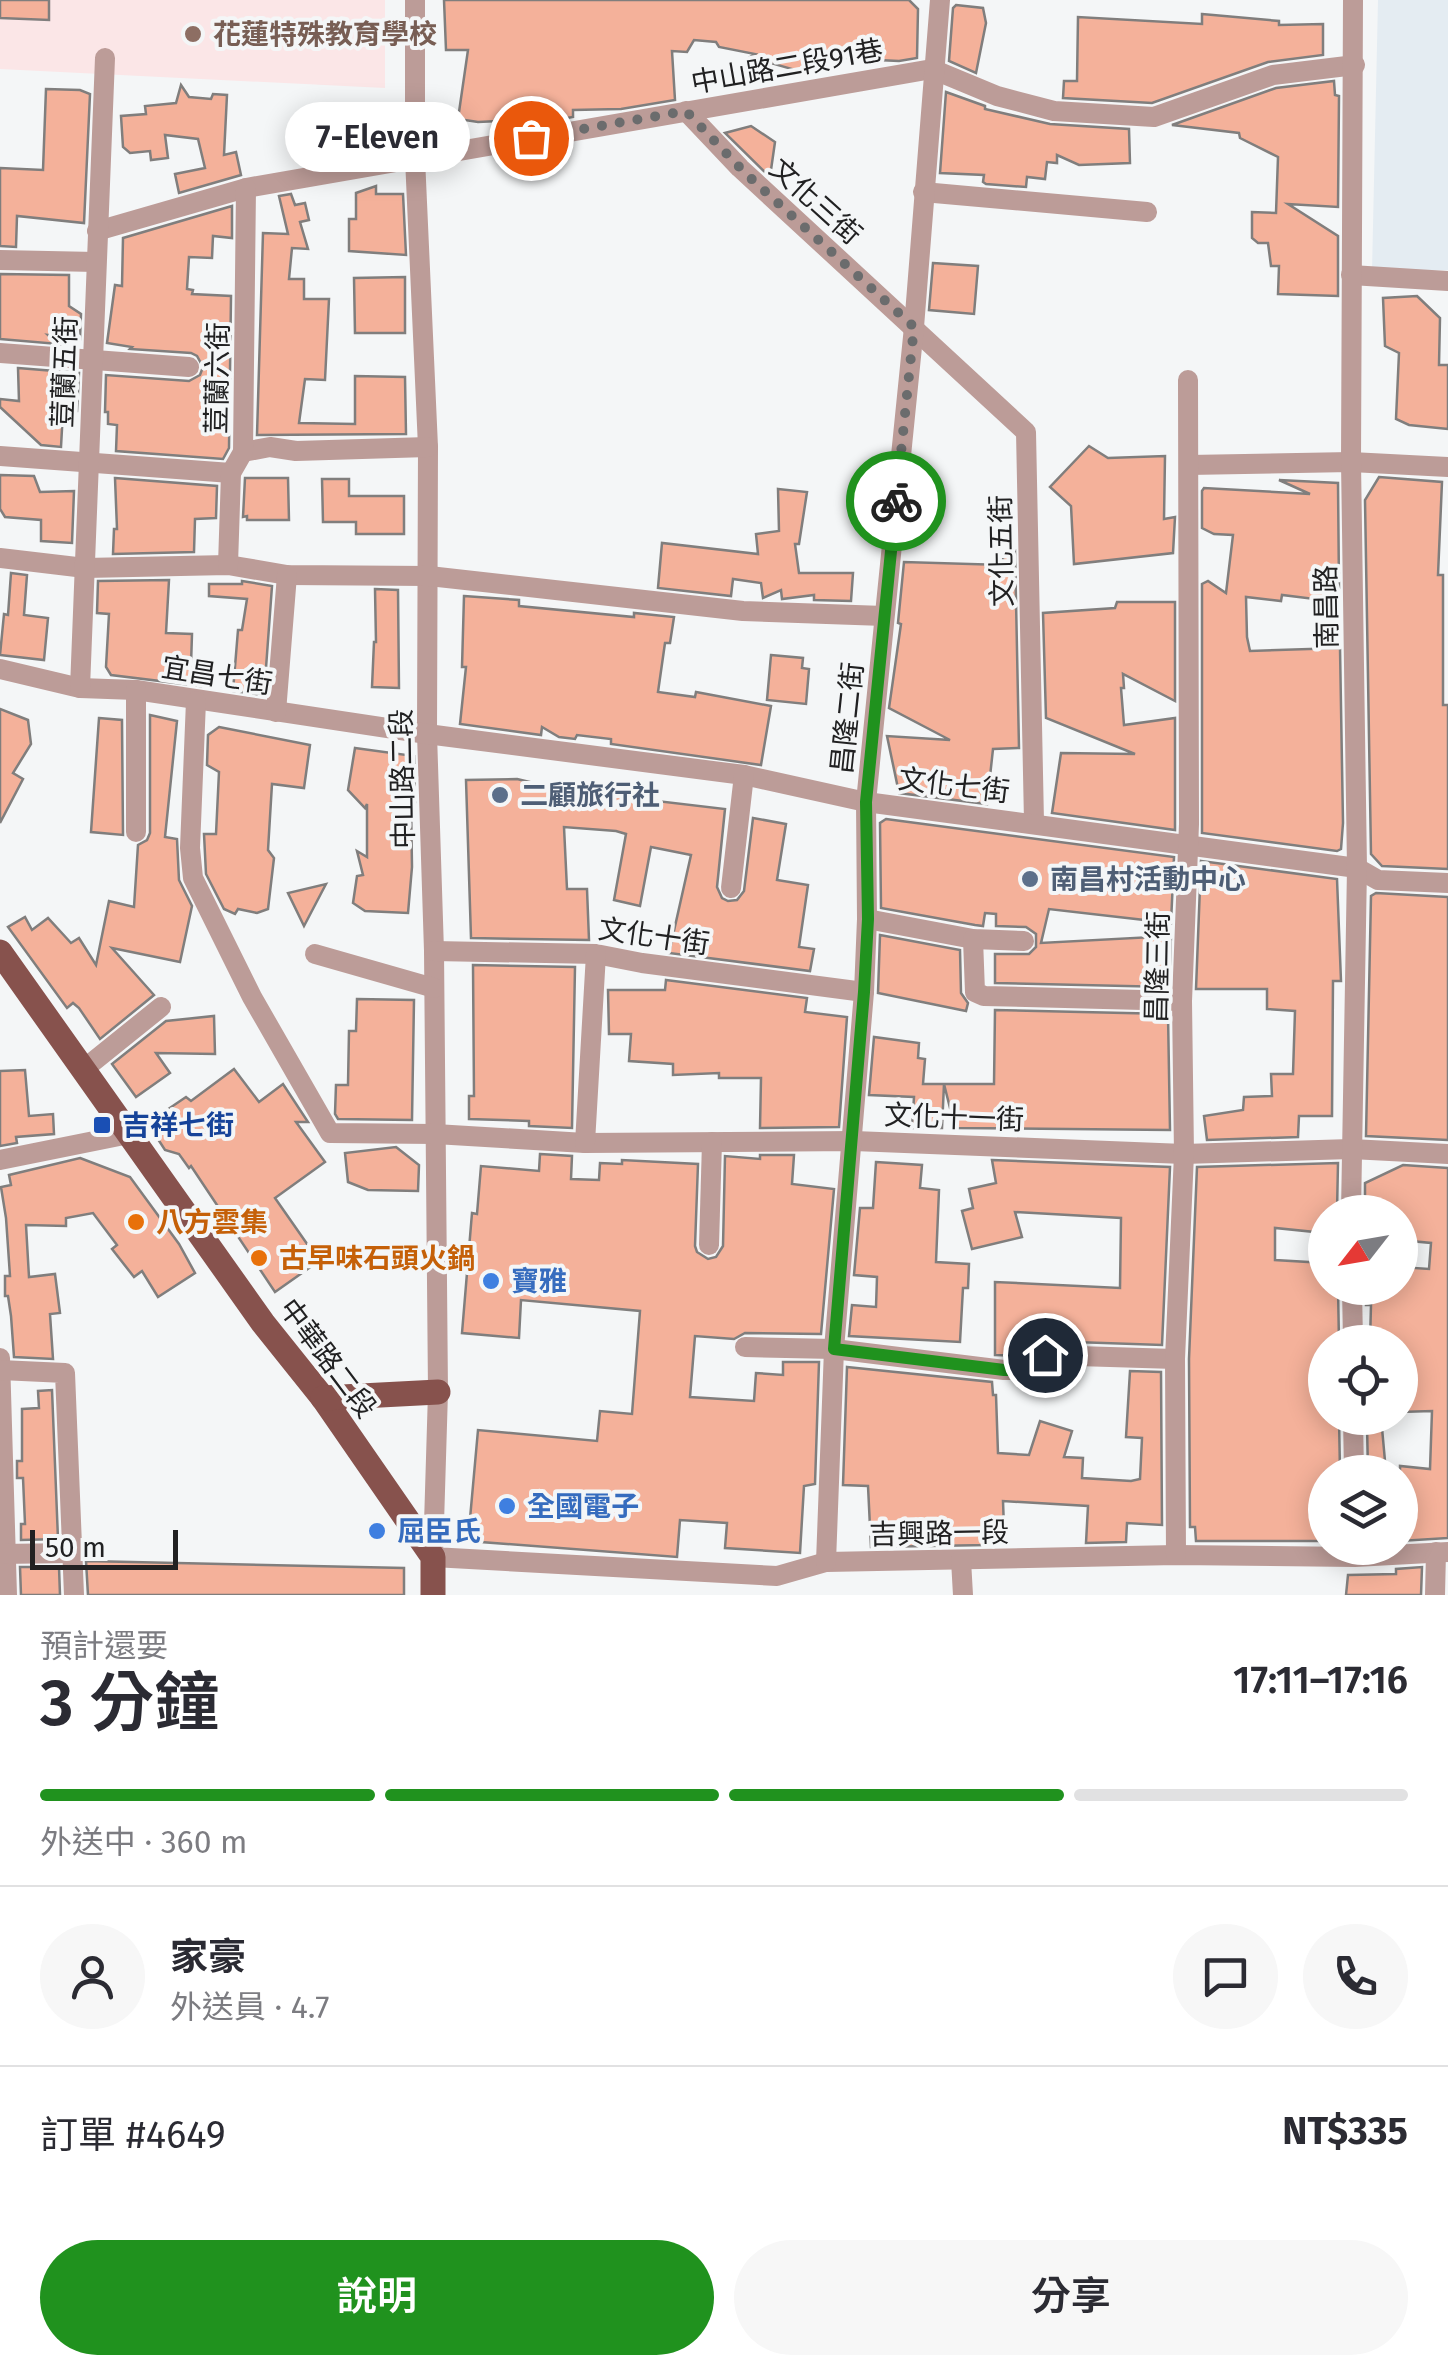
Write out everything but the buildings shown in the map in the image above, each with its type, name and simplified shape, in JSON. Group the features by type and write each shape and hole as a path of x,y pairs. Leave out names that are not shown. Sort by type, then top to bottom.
{"main road":[{"name":"中華路二段","path":"0,952 263,1323 323,1398 432,1557"},
{"path":"323,1398 438,1392"},
{"path":"432,1557 433,1595"}],"street":[{"name":"中山路二段","path":"415,0 415,158 428,447 427,734 434,951 438,1392 432,1557"},
{"name":"昌隆二街","path":"826,1562 834,1349 854,1141 868,919 866,802 914,327 940,0"},
{"name":"南昌路","path":"1351,1195 1358,868 1351,462 1353,0"},
{"name":"荳蘭五街","path":"80,688 106,58"},
{"path":"932,69 997,96 1054,111 1154,117 1273,75 1355,65"},
{"name":"中山路二段91巷","path":"98,231 246,188 932,69"},
{"name":"文化三街","path":"686,111 745,173 914,327"},
{"name":"荳蘭六街","path":"228,565 231,473 243,452 246,188"},
{"path":"924,192 1147,212"},
{"path":"0,260 96,262"},
{"path":"1351,276 1448,282"},
{"name":"文化五街","path":"914,327 1026,432 1034,822"},
{"path":"0,353 189,367"},
{"name":"昌隆三街","path":"1176,1555 1175,1359 1184,1154 1182,1001 1188,843 1188,380"},
{"path":"243,452 270,448 296,451 428,447"},
{"path":"0,456 231,473"},
{"path":"1189,464 1351,462 1448,467"},
{"path":"0,558 85,568 228,565 286,575 428,576 743,611 884,616"},
{"path":"276,712 286,575"},
{"name":"宜昌七街","path":"0,669 80,688 136,690 427,734"},
{"path":"136,690 136,832"},
{"name":"文化十一街","path":"196,701 190,848 193,878 236,966 330,1133 434,1134 585,1143 854,1141 1184,1154 1351,1148 1448,1154"},
{"name":"文化七街","path":"427,734 744,775 866,802 1358,868 1378,880 1448,883"},
{"path":"731,888 744,775"},
{"path":"868,919 973,939 1024,940"},
{"path":"973,939 975,992 984,996 1182,1001"},
{"name":"文化十街","path":"434,951 596,954 864,992"},
{"path":"315,954 434,988"},
{"path":"585,1143 596,954"},
{"path":"84,1069 161,1006"},
{"path":"0,1160 129,1134"},
{"path":"708,1246 712,1142"},
{"path":"745,1347 834,1349 1004,1370 1044,1370 1045,1355 1175,1359"},
{"path":"0,1358 7,1595"},
{"path":"0,1370 64,1373 74,1595"},
{"path":"1435,1595 1442,1552"},
{"path":"3,1554 74,1553"},
{"name":"吉興路一段","path":"432,1557 777,1586 826,1562 1308,1553"},
{"path":"961,1560 963,1595"}],"shaded area":[{"name":"花蓮特殊教育學校","path":"0,0 385,0 385,88 0,69"},
{"path":"1378,0 1448,0 1448,270 1372,271"}],"way so far":[{"path":"531,138 686,111 745,173 914,327 896,501"}],"place":[{"name":"花蓮特殊教育學校","path":"193,34"},
{"name":"7-Eleven","path":"531,138"},
{"name":"二顧旅行社","path":"500,795"},
{"name":"南昌村活動中心","path":"1030,879"},
{"name":"吉祥七街","path":"102,1125"},
{"name":"八方雲集","path":"136,1222"},
{"name":"古早味石頭火鍋","path":"259,1258"},
{"name":"寶雅","path":"491,1281"},
{"name":"全國電子","path":"507,1506"},
{"name":"屈臣氏","path":"377,1531"}],"route":[{"path":"896,501 866,802 868,919 864,992 834,1349 1004,1370 1044,1370 1045,1355"}]}
